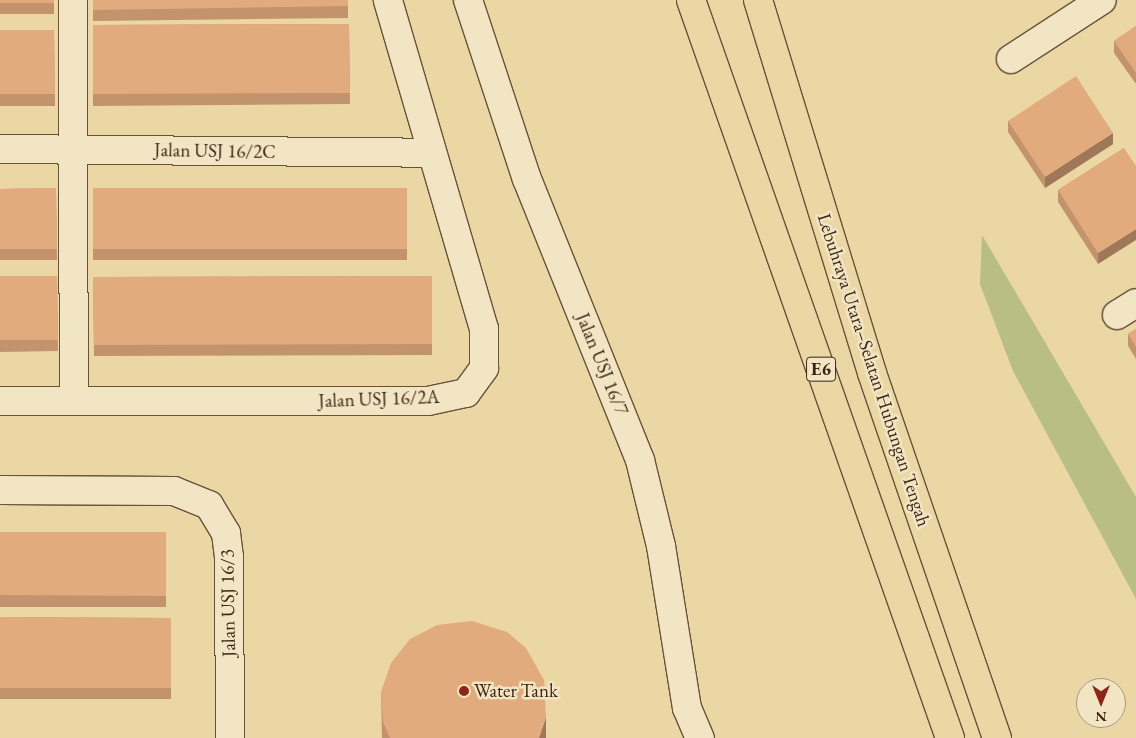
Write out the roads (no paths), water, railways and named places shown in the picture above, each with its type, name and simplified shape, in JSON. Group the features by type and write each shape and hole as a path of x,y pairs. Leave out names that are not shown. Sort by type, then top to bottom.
{"highway":[{"name":"E6","path":"691,0 950,738"},
{"name":"Lebuhraya Utara–Selatan Hubungan Tengah","path":"758,0 872,373 997,738"}],"street":[{"path":"73,0 74,401"},
{"name":"Jalan USJ 16/2A","path":"0,401 428,401 466,393 484,368 484,330 388,0"},
{"name":"Jalan USJ 16/7","path":"468,0 527,179 640,460 662,546 687,708 700,738"},
{"path":"1011,59 1102,0"},
{"name":"Jalan USJ 16/2C","path":"0,150 74,149 431,153"},
{"name":"Jalan USJ 16/3","path":"0,490 174,491 209,505 226,533 229,557 230,738"}],"place":[{"name":"Water Tank","path":"464,691"}]}
